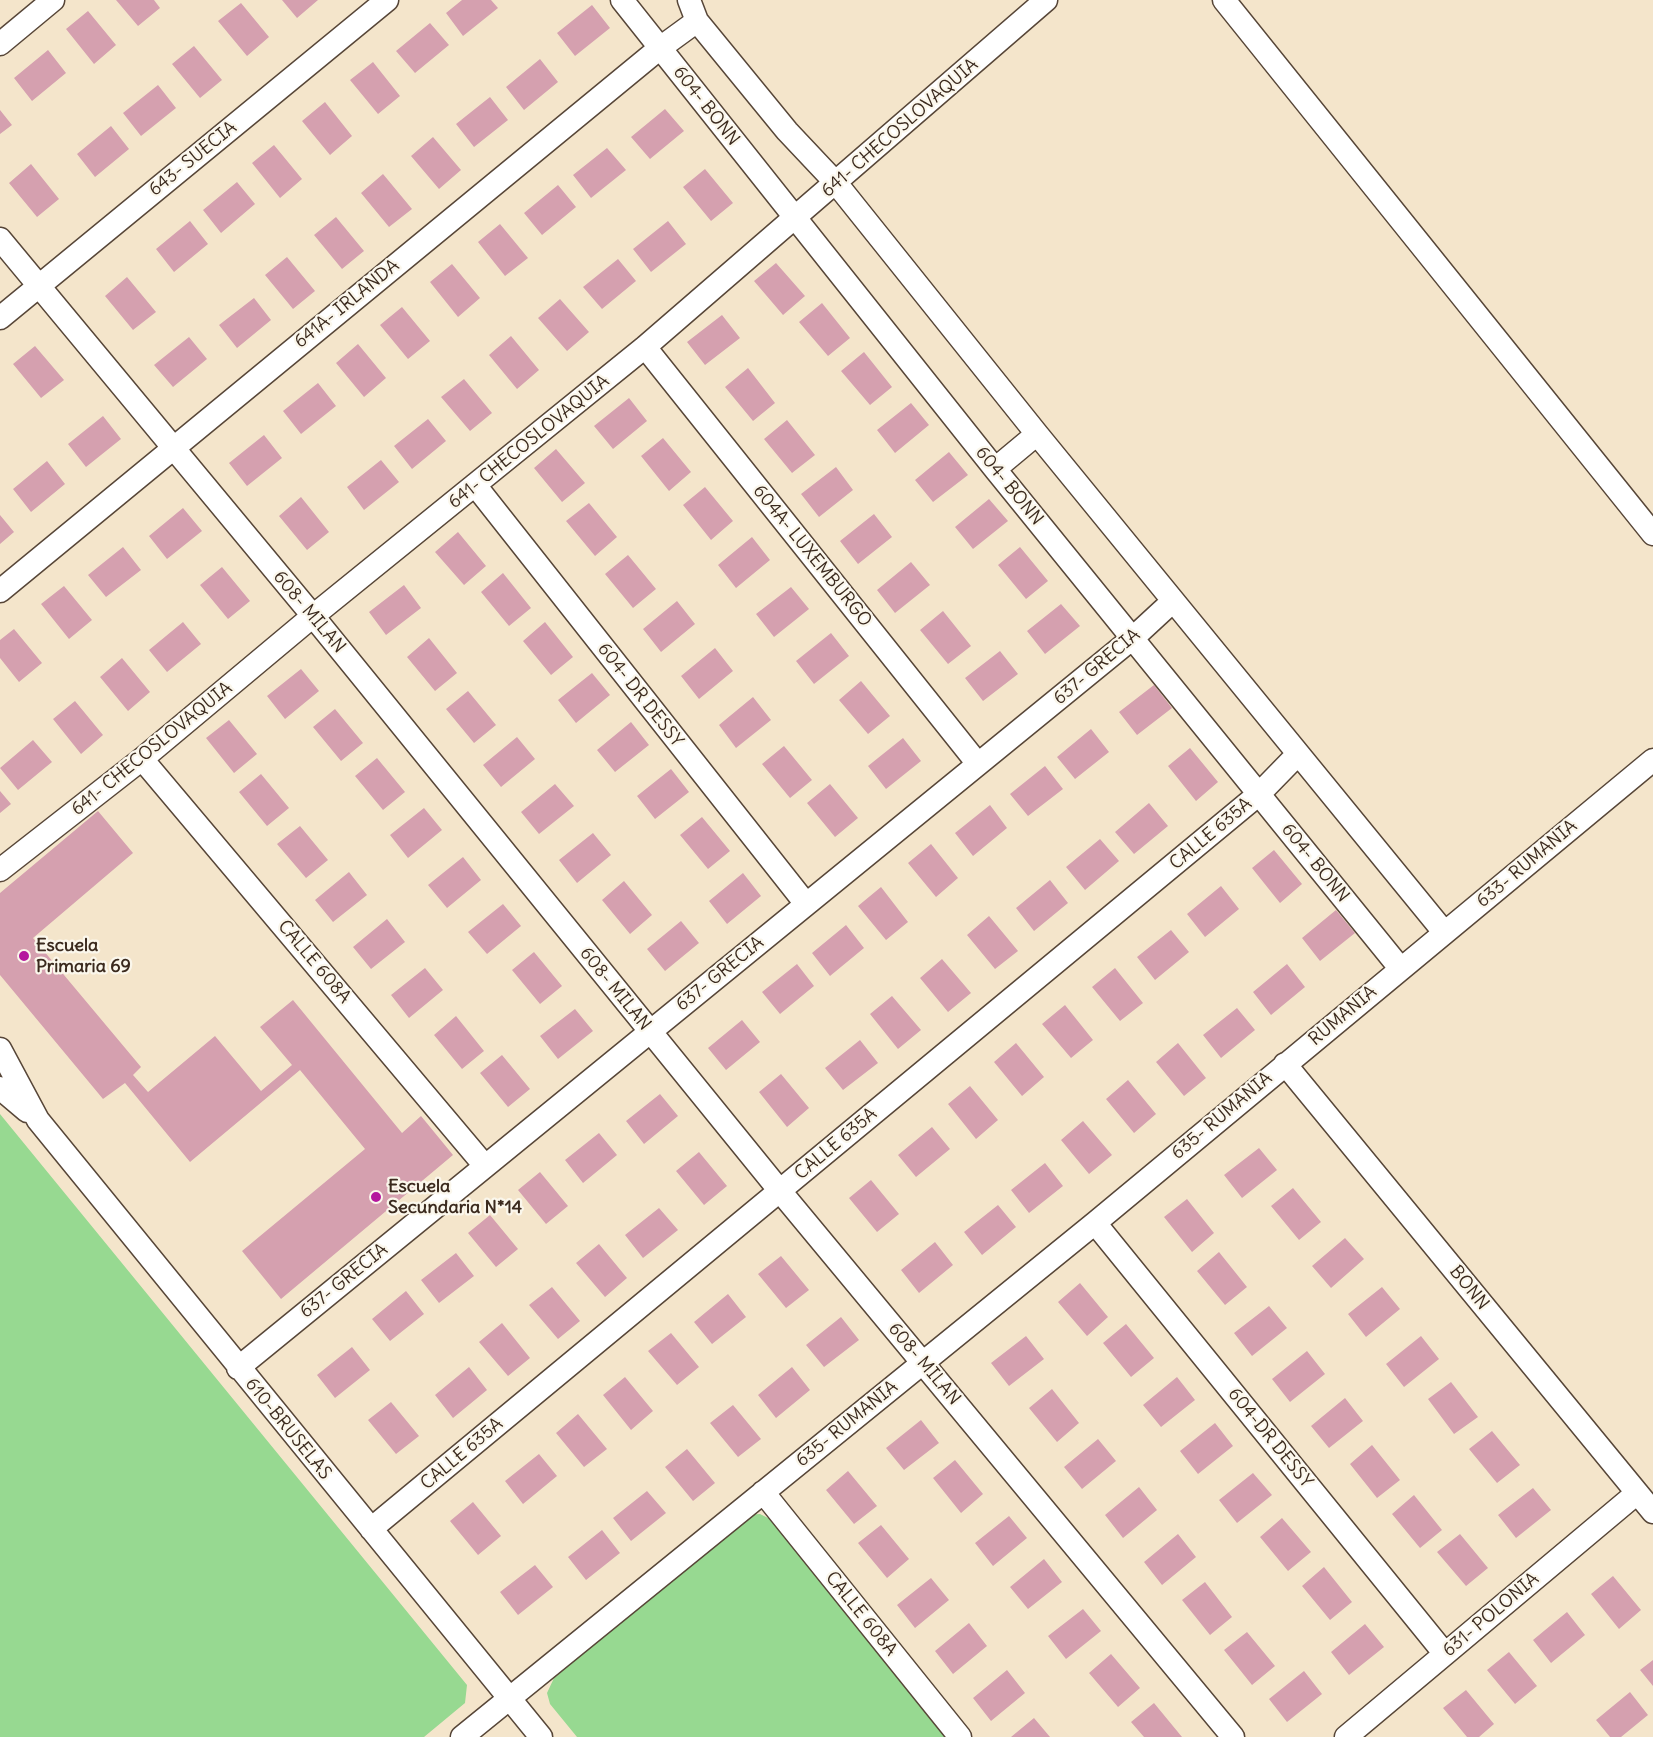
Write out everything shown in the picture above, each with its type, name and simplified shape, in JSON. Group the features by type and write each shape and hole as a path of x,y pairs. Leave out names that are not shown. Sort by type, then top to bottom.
{"street":[{"path":"0,44 53,0"},
{"name":"643- SUECIA","path":"0,318 387,0"},
{"name":"604- BONN","path":"622,0 994,469 1134,637 1400,968"},
{"name":"641- CHECOSLOVAQUIA","path":"0,870 142,759 313,616 645,347 796,219 1046,0"},
{"path":"1224,0 1653,534"},
{"path":"693,10 787,131 836,183 1037,434 1444,933"},
{"name":"641A- IRLANDA","path":"0,591 660,48 693,10"},
{"name":"608- MILAN","path":"0,239 313,616 780,1191 1233,1737"},
{"name":"604A- LUXEMBURGO","path":"645,347 978,764"},
{"path":"994,469 1037,434"},
{"name":"604- DR DESSY","path":"475,485 806,904"},
{"name":"637- GRECIA","path":"238,1368 1134,637 1173,601"},
{"name":"CALLE 635A","path":"370,1529 1259,794 1298,754"},
{"name":"CALLE 608A","path":"142,759 485,1166"},
{"name":"633- RUMANIA","path":"1400,968 1653,760"},
{"name":"RUMANIA","path":"1285,1064 1400,968"},
{"name":"610-BRUSELAS","path":"0,1049 38,1120 541,1737"},
{"name":"635- RUMANIA","path":"462,1737 1095,1223 1285,1064"},
{"name":"BONN","path":"1285,1064 1653,1512"},
{"name":"610-BRUSELAS","path":"0,1088 38,1120"},
{"name":"604-DR DESSY","path":"1095,1223 1445,1654"},
{"name":"CALLE 608A","path":"763,1492 960,1737"},
{"name":"631- POLONIA","path":"1346,1737 1637,1493"}],"green space":[{"path":"0,1114 467,1685 465,1703 424,1737 0,1737"},
{"path":"760,1514 774,1521 946,1737 577,1737 550,1704 547,1693 554,1678 747,1515"}],"building":[{"path":"116,0 154,0 160,8 138,26"},
{"path":"282,0 318,0 297,18"},
{"path":"462,0 491,0 498,8 463,36 446,13"},
{"path":"241,3 269,37 247,56 218,21"},
{"path":"592,5 610,28 575,56 557,33"},
{"path":"88,11 116,45 94,64 66,29"},
{"path":"430,23 449,45 415,73 396,51"},
{"path":"194,46 222,80 200,98 172,64"},
{"path":"48,50 66,73 32,101 14,78"},
{"path":"540,59 558,82 524,110 506,87"},
{"path":"373,62 400,96 378,114 350,80"},
{"path":"158,85 176,108 141,136 123,113"},
{"path":"490,97 508,120 474,147 456,124"},
{"path":"325,102 352,136 330,155 302,121"},
{"path":"665,109 684,131 650,159 631,137"},
{"path":"0,110 12,125 0,134"},
{"path":"111,126 129,149 95,177 77,154"},
{"path":"433,137 461,170 439,189 411,156"},
{"path":"274,145 302,179 280,198 252,163"},
{"path":"607,148 626,170 591,198 573,175"},
{"path":"31,164 59,199 37,217 9,183"},
{"path":"705,169 733,203 711,221 683,187"},
{"path":"383,174 412,209 389,227 361,193"},
{"path":"237,182 255,204 221,233 203,210"},
{"path":"558,185 576,207 542,235 524,213"},
{"path":"336,217 364,251 342,269 314,235"},
{"path":"190,221 208,244 174,272 156,249"},
{"path":"668,221 686,244 651,272 633,249"},
{"path":"500,224 528,258 505,276 478,242"},
{"path":"287,257 315,291 293,309 265,275"},
{"path":"618,259 636,281 602,309 583,287"},
{"path":"776,263 805,296 783,315 754,281"},
{"path":"452,264 480,298 458,317 430,282"},
{"path":"127,277 156,312 133,330 105,296"},
{"path":"254,298 271,320 237,348 219,325"},
{"path":"560,299 589,332 567,351 538,318"},
{"path":"822,303 850,338 828,356 799,322"},
{"path":"402,307 430,341 408,359 380,325"},
{"path":"722,315 740,338 705,365 687,342"},
{"path":"511,336 539,370 517,389 489,355"},
{"path":"189,337 207,359 173,387 154,365"},
{"path":"358,344 386,378 364,397 336,363"},
{"path":"35,346 64,380 41,398 13,364"},
{"path":"864,352 892,387 870,405 841,371"},
{"path":"748,368 775,403 753,421 725,387"},
{"path":"464,379 492,413 470,431 441,397"},
{"path":"318,383 336,406 301,434 283,411"},
{"path":"629,398 647,421 613,449 594,426"},
{"path":"911,403 929,425 895,453 877,430"},
{"path":"103,416 121,439 86,467 68,444"},
{"path":"428,419 446,441 412,469 394,446"},
{"path":"787,420 815,455 792,473 764,439"},
{"path":"264,435 282,458 247,486 229,463"},
{"path":"663,438 691,472 669,491 641,456"},
{"path":"556,449 585,483 562,502 534,468"},
{"path":"949,452 968,475 933,502 915,480"},
{"path":"381,460 399,482 364,510 347,487"},
{"path":"47,461 65,484 31,512 13,489"},
{"path":"836,467 853,490 819,517 801,494"},
{"path":"705,487 733,521 711,540 683,505"},
{"path":"301,497 329,532 307,550 279,516"},
{"path":"989,499 1008,521 973,549 955,527"},
{"path":"589,503 617,537 595,556 566,521"},
{"path":"183,508 202,531 167,559 149,536"},
{"path":"874,514 892,537 858,564 840,541"},
{"path":"0,515 14,532 0,544"},
{"path":"458,532 486,566 464,585 435,552"},
{"path":"752,537 770,560 736,588 718,565"},
{"path":"123,547 141,570 106,597 88,575"},
{"path":"1020,547 1048,581 1026,599 998,565"},
{"path":"628,555 656,589 633,608 605,574"},
{"path":"911,562 930,585 895,613 877,590"},
{"path":"222,567 250,601 228,619 200,585"},
{"path":"503,573 531,608 509,626 481,592"},
{"path":"404,585 421,608 386,635 369,612"},
{"path":"64,586 92,620 69,639 41,604"},
{"path":"791,587 809,609 774,637 756,614"},
{"path":"677,601 695,624 661,652 643,629"},
{"path":"1061,604 1080,626 1045,654 1027,631"},
{"path":"943,611 971,646 948,664 920,630"},
{"path":"183,622 201,644 167,672 149,650"},
{"path":"545,622 573,657 551,675 523,641"},
{"path":"14,629 42,663 19,682 0,658 0,640"},
{"path":"831,633 849,656 814,684 796,661"},
{"path":"429,638 457,673 435,691 407,657"},
{"path":"715,648 733,671 699,699 681,676"},
{"path":"1000,651 1018,674 983,701 965,678"},
{"path":"122,658 150,692 128,711 100,677"},
{"path":"301,669 319,691 285,719 267,696"},
{"path":"592,673 610,695 576,723 558,700"},
{"path":"861,681 890,716 868,734 839,700"},
{"path":"1154,685 1172,708 1137,735 1119,712"},
{"path":"468,691 496,725 474,743 446,709"},
{"path":"753,697 771,720 736,748 719,725"},
{"path":"75,701 103,735 81,754 53,719"},
{"path":"335,709 363,743 341,761 313,727"},
{"path":"229,720 257,754 234,773 206,738"},
{"path":"631,722 649,745 615,772 597,750"},
{"path":"1091,729 1109,752 1075,779 1057,757"},
{"path":"517,737 535,759 501,787 483,765"},
{"path":"903,738 921,761 886,789 868,766"},
{"path":"33,740 52,762 18,790 0,768"},
{"path":"784,746 812,780 790,798 762,764"},
{"path":"1190,748 1218,782 1196,801 1168,766"},
{"path":"377,758 405,792 383,810 355,776"},
{"path":"1045,766 1063,789 1028,816 1010,794"},
{"path":"671,769 689,792 655,819 637,796"},
{"path":"261,774 289,808 267,826 239,792"},
{"path":"555,784 574,806 539,834 521,812"},
{"path":"830,784 858,818 835,837 807,803"},
{"path":"0,791 11,804 0,813"},
{"path":"1149,803 1168,826 1134,854 1115,832"},
{"path":"990,805 1007,828 973,856 955,833"},
{"path":"424,808 442,830 408,858 390,835"},
{"path":"98,811 133,853 33,938 141,1067 133,1075 148,1092 215,1036 261,1091 292,1065 260,1027 293,1000 402,1133 421,1116 453,1155 281,1299 242,1251 365,1149 300,1070 190,1162 125,1083 103,1099 0,975 0,893"},
{"path":"702,817 730,851 708,869 680,835"},
{"path":"300,826 328,860 306,878 277,844"},
{"path":"593,833 611,855 577,883 559,860"},
{"path":"1100,839 1119,861 1085,890 1066,867"},
{"path":"931,844 958,878 936,897 908,863"},
{"path":"1274,850 1302,884 1280,903 1252,868"},
{"path":"463,857 481,880 447,908 428,885"},
{"path":"349,872 367,895 333,922 315,900"},
{"path":"743,873 761,896 727,924 709,901"},
{"path":"1050,880 1068,903 1034,931 1016,908"},
{"path":"624,881 652,915 630,934 602,900"},
{"path":"1221,886 1239,909 1205,937 1187,914"},
{"path":"881,887 908,922 886,940 858,906"},
{"path":"503,904 521,926 487,954 468,932"},
{"path":"1336,910 1355,933 1320,961 1302,938"},
{"path":"989,916 1018,951 995,969 967,935"},
{"path":"387,919 405,942 371,969 353,947"},
{"path":"681,921 699,943 665,971 647,949"},
{"path":"846,925 864,948 830,976 812,953"},
{"path":"1171,930 1189,952 1155,980 1137,957"},
{"path":"534,952 562,986 540,1004 512,970"},
{"path":"942,959 971,993 948,1012 920,978"},
{"path":"797,964 814,986 780,1014 762,992"},
{"path":"1287,964 1305,987 1271,1015 1253,992"},
{"path":"425,968 443,990 409,1018 391,995"},
{"path":"1115,968 1143,1003 1120,1021 1092,987"},
{"path":"892,996 921,1030 898,1049 870,1014"},
{"path":"1065,1005 1093,1040 1071,1058 1042,1024"},
{"path":"1237,1008 1255,1030 1221,1058 1203,1035"},
{"path":"575,1009 593,1031 558,1059 540,1036"},
{"path":"456,1016 484,1051 462,1069 434,1035"},
{"path":"742,1020 760,1042 726,1070 708,1048"},
{"path":"860,1040 878,1063 843,1090 825,1068"},
{"path":"1016,1043 1044,1077 1022,1096 994,1062"},
{"path":"1178,1043 1206,1078 1184,1096 1156,1062"},
{"path":"502,1055 530,1089 508,1107 480,1073"},
{"path":"781,1074 809,1108 787,1127 759,1092"},
{"path":"1128,1080 1156,1114 1134,1133 1106,1099"},
{"path":"970,1086 998,1120 976,1139 948,1104"},
{"path":"660,1094 678,1116 644,1144 626,1121"},
{"path":"1083,1121 1112,1155 1089,1174 1061,1140"},
{"path":"932,1127 950,1149 916,1177 898,1155"},
{"path":"599,1133 617,1155 583,1183 565,1160"},
{"path":"1259,1148 1277,1170 1242,1198 1224,1175"},
{"path":"699,1152 727,1186 704,1205 676,1171"},
{"path":"1045,1163 1063,1186 1029,1213 1011,1190"},
{"path":"540,1172 568,1206 546,1224 518,1190"},
{"path":"871,1180 899,1214 877,1232 849,1198"},
{"path":"1293,1188 1321,1222 1299,1240 1271,1206"},
{"path":"1187,1199 1214,1233 1192,1252 1164,1217"},
{"path":"998,1205 1016,1227 982,1255 964,1232"},
{"path":"659,1208 678,1230 643,1258 625,1235"},
{"path":"490,1215 518,1249 496,1267 468,1233"},
{"path":"1345,1238 1364,1259 1331,1288 1312,1266"},
{"path":"935,1242 953,1265 919,1293 901,1270"},
{"path":"599,1244 627,1278 605,1297 576,1263"},
{"path":"1219,1252 1247,1287 1225,1305 1197,1271"},
{"path":"456,1253 474,1276 439,1303 421,1280"},
{"path":"781,1256 809,1290 786,1308 758,1274"},
{"path":"1080,1283 1108,1317 1087,1336 1058,1302"},
{"path":"552,1287 580,1321 558,1339 529,1305"},
{"path":"1382,1287 1400,1309 1366,1337 1348,1314"},
{"path":"406,1291 424,1314 390,1341 372,1319"},
{"path":"728,1294 746,1317 712,1344 694,1322"},
{"path":"1269,1306 1287,1328 1252,1356 1234,1333"},
{"path":"841,1317 859,1340 824,1367 806,1345"},
{"path":"502,1323 530,1358 508,1376 479,1342"},
{"path":"1126,1324 1154,1358 1131,1377 1103,1343"},
{"path":"671,1333 699,1367 677,1385 648,1351"},
{"path":"1026,1336 1044,1359 1009,1386 991,1363"},
{"path":"1421,1336 1439,1359 1404,1387 1386,1364"},
{"path":"352,1347 370,1370 335,1398 317,1375"},
{"path":"1307,1351 1325,1374 1290,1402 1272,1379"},
{"path":"469,1367 487,1390 453,1418 435,1395"},
{"path":"792,1367 810,1390 776,1418 758,1395"},
{"path":"625,1377 653,1411 631,1430 603,1395"},
{"path":"1177,1377 1195,1400 1161,1427 1143,1405"},
{"path":"1451,1382 1478,1417 1454,1434 1428,1399"},
{"path":"1052,1389 1079,1423 1057,1442 1029,1408"},
{"path":"1345,1398 1363,1421 1329,1448 1311,1426"},
{"path":"391,1402 419,1436 396,1454 368,1420"},
{"path":"733,1405 761,1439 738,1457 710,1423"},
{"path":"578,1414 607,1449 584,1467 556,1433"},
{"path":"921,1420 939,1443 904,1470 886,1448"},
{"path":"1215,1423 1233,1446 1198,1474 1180,1451"},
{"path":"1492,1431 1520,1465 1497,1483 1469,1449"},
{"path":"1098,1439 1116,1461 1082,1489 1064,1467"},
{"path":"1372,1445 1400,1480 1377,1498 1350,1464"},
{"path":"687,1449 715,1483 693,1501 665,1467"},
{"path":"539,1454 557,1476 523,1504 505,1481"},
{"path":"955,1460 983,1494 961,1513 933,1478"},
{"path":"848,1471 877,1506 854,1524 826,1490"},
{"path":"1253,1473 1272,1495 1237,1523 1219,1500"},
{"path":"1139,1487 1157,1510 1123,1538 1105,1515"},
{"path":"1533,1488 1551,1510 1516,1538 1498,1515"},
{"path":"647,1491 666,1513 631,1541 613,1518"},
{"path":"1414,1495 1442,1530 1420,1548 1392,1514"},
{"path":"473,1502 501,1536 478,1555 450,1521"},
{"path":"1009,1516 1027,1538 993,1566 975,1543"},
{"path":"1282,1518 1311,1552 1288,1571 1260,1537"},
{"path":"881,1525 909,1559 887,1578 858,1543"},
{"path":"602,1530 620,1553 586,1580 568,1557"},
{"path":"1178,1534 1196,1557 1162,1585 1144,1562"},
{"path":"1460,1534 1488,1568 1466,1586 1437,1552"},
{"path":"1044,1559 1062,1582 1028,1609 1010,1587"},
{"path":"535,1565 553,1587 518,1615 500,1592"},
{"path":"1324,1567 1352,1602 1330,1620 1302,1586"},
{"path":"1613,1576 1641,1610 1619,1629 1591,1594"},
{"path":"931,1578 949,1600 915,1628 897,1605"},
{"path":"1205,1582 1232,1617 1210,1635 1182,1600"},
{"path":"1083,1609 1101,1631 1066,1659 1048,1636"},
{"path":"1567,1612 1585,1635 1551,1663 1533,1640"},
{"path":"969,1623 987,1646 953,1674 935,1651"},
{"path":"1365,1624 1384,1647 1349,1675 1331,1652"},
{"path":"1247,1632 1275,1666 1252,1685 1224,1650"},
{"path":"1509,1652 1537,1686 1515,1704 1487,1670"},
{"path":"1111,1654 1140,1688 1118,1707 1089,1673"},
{"path":"1653,1660 1653,1686 1640,1670"},
{"path":"1007,1670 1025,1693 991,1721 973,1698"},
{"path":"1304,1671 1322,1694 1287,1722 1269,1699"},
{"path":"1466,1690 1494,1724 1479,1737 1467,1737 1443,1708"},
{"path":"1630,1692 1648,1715 1621,1737 1610,1737 1596,1720"},
{"path":"1154,1703 1182,1737 1144,1737 1131,1722"},
{"path":"1034,1718 1050,1737 1011,1737"}],"place":[{"name":"Escuela Primaria 69","path":"24,956"},
{"name":"Escuela Secundaria N*14","path":"376,1197"}]}
